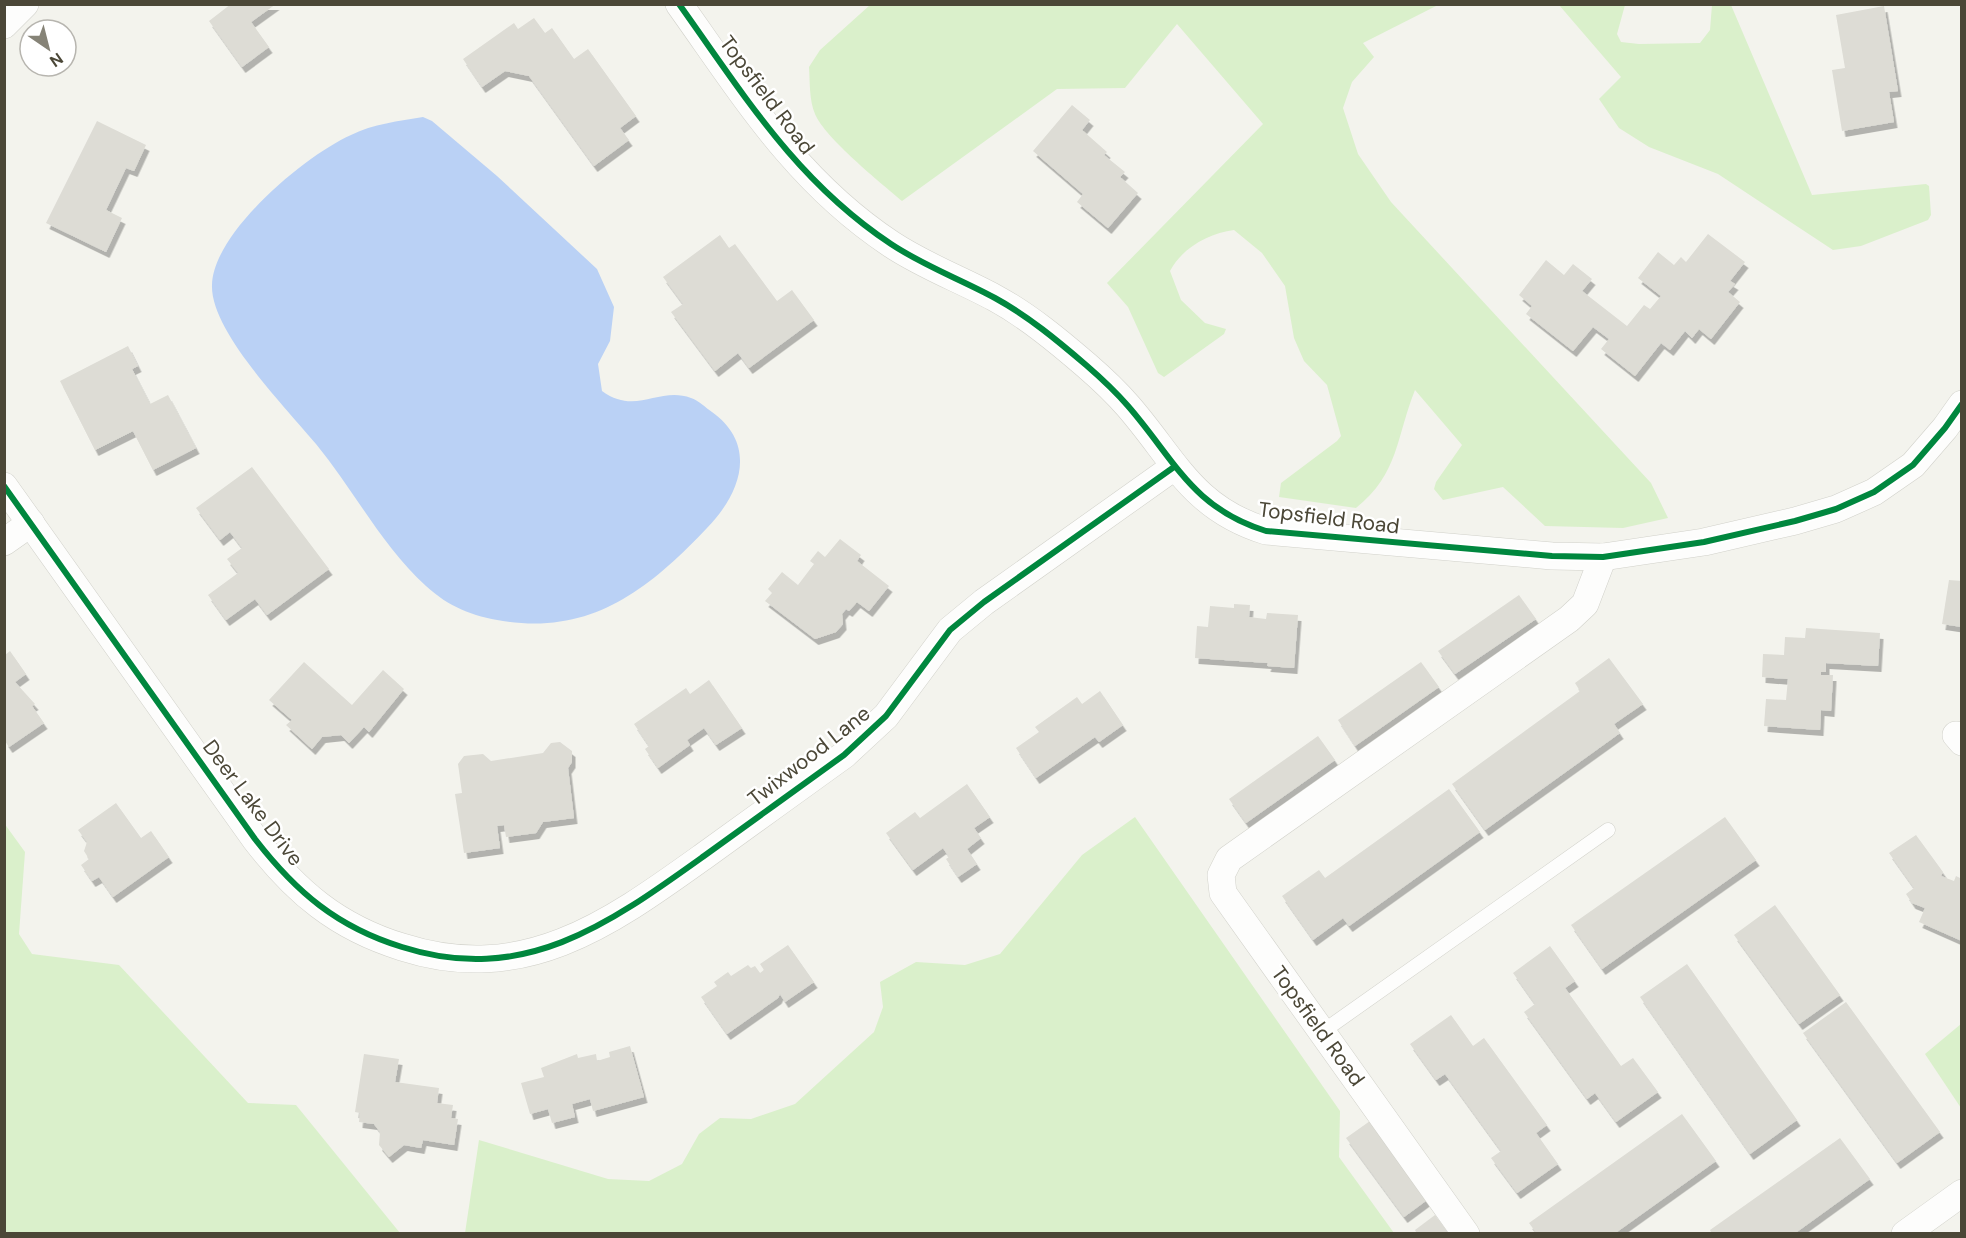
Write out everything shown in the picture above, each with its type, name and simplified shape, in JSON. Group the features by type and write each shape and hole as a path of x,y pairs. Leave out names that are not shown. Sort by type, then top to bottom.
{"street":[{"path":"4,25 25,4"},
{"name":"Topsfield Road","path":"679,4 773,136 794,161 840,206 922,263 995,298 1035,324 1110,386 1129,407 1174,467 1218,509 1240,524 1266,531 1552,556 1603,557 1704,542 1836,509 1874,492 1912,465 1945,428 1962,404"},
{"name":"Twixwood Lane","path":"583,935 645,898 844,755 886,716 934,648 959,623 984,602 1174,467"},
{"name":"Deer Lake Drive","path":"4,486 255,839 287,877 318,906 348,926 384,942 453,959 516,957 553,948 583,935"},
{"path":"4,543 31,523"},
{"name":"Topsfield Road","path":"1466,1233 1223,893 1221,875 1229,859 1569,619 1585,604 1603,557"},
{"path":"1905,1233 1962,1193"}],"lane":[{"path":"1322,1032 1608,830"}],"green space":[{"path":"870,5 1438,5 1363,43 1374,57 1352,82 1343,108 1358,154 1391,202 1651,483 1668,518 1623,528 1545,526 1503,487 1443,500 1434,489 1436,482 1462,445 1415,390 1389,468 1381,482 1356,508 1279,497 1281,483 1341,436 1327,385 1304,361 1294,338 1285,286 1262,253 1234,230 1215,234 1197,243 1175,263 1170,271 1181,300 1205,323 1226,329 1224,334 1164,377 1158,373 1128,307 1107,283 1263,124 1177,24 1125,88 1057,89 902,201 854,160 830,135 815,114 812,103 809,67 820,50"},
{"path":"1559,5 1625,5 1617,34 1621,42 1639,44 1700,43 1710,30 1712,5 1731,5 1812,195 1926,184 1929,186 1931,215 1928,220 1861,246 1833,250 1718,174 1649,147 1619,128 1599,99 1621,77"},
{"path":"1135,817 1340,1111 1339,1157 1394,1233 465,1233 479,1140 608,1179 649,1181 682,1164 699,1134 720,1118 751,1119 795,1104 874,1032 883,1007 880,982 916,962 965,965 1000,954 1082,855"},
{"path":"4,823 25,852 19,934 32,954 119,965 248,1103 296,1105 400,1233 5,1233"},
{"path":"1961,1024 1961,1108 1925,1054"}],"water":[{"path":"423,117 432,121 497,176 597,269 614,307 610,341 598,364 602,391 614,398 626,401 668,395 691,398 702,404 726,425 735,439 740,454 740,469 729,500 719,514 685,550 640,588 617,603 591,614 564,621 535,624 503,621 461,610 443,600 426,586 395,553 330,462 252,369 223,324 215,304 212,285 216,264 228,242 265,198 288,177 310,159 359,131 386,123"}],"building":[{"path":"231,4 276,4 251,22 269,47 242,67 209,21"},
{"path":"1884,6 1898,91 1889,92 1894,122 1842,131 1832,70 1845,68 1836,15"},
{"path":"534,18 545,33 552,28 574,59 588,49 636,116 620,128 629,140 594,166 529,76 505,71 482,87 463,59 514,23 518,29"},
{"path":"1072,105 1090,120 1082,130 1107,152 1104,155 1125,172 1120,177 1138,193 1108,228 1077,202 1083,194 1033,151"},
{"path":"97,121 146,145 134,171 126,168 106,210 122,218 106,252 46,223"},
{"path":"1708,234 1745,262 1730,281 1735,284 1728,292 1740,302 1711,339 1699,329 1692,338 1685,331 1670,350 1661,343 1635,376 1601,349 1609,339 1593,327 1573,351 1526,314 1532,306 1519,295 1546,260 1564,275 1573,264 1592,279 1582,291 1627,326 1644,305 1650,309 1661,296 1638,278 1658,252 1674,265 1681,257 1686,262"},
{"path":"720,235 729,248 735,244 777,301 792,290 814,320 749,368 738,353 715,371 671,312 683,304 663,277"},
{"path":"128,346 138,366 132,369 150,404 168,395 196,448 153,470 133,431 95,450 60,381"},
{"path":"252,467 329,569 267,615 255,599 226,620 208,595 238,573 227,559 242,548 230,532 220,540 196,508"},
{"path":"840,539 861,555 857,561 889,586 869,611 857,602 849,611 846,609 842,614 843,624 836,632 815,639 765,601 772,593 768,589 782,572 798,585 814,564 810,561 818,551 825,557"},
{"path":"1949,580 1962,581 1962,627 1942,624"},
{"path":"1519,595 1536,619 1455,674 1438,651"},
{"path":"1234,604 1250,605 1249,617 1266,619 1267,613 1298,615 1294,668 1267,666 1268,663 1195,658 1197,626 1208,627 1210,606 1234,608"},
{"path":"1806,628 1880,633 1878,666 1826,663 1826,672 1821,672 1821,675 1833,675 1831,711 1821,710 1820,730 1764,726 1766,699 1786,700 1788,679 1762,677 1763,654 1784,655 1785,637 1805,638"},
{"path":"10,651 26,674 15,682 35,704 32,706 44,723 9,747 5,741 5,655"},
{"path":"1609,658 1643,704 1614,724 1620,733 1485,830 1452,784 1580,691 1575,683"},
{"path":"304,662 352,705 383,670 404,689 369,732 364,727 349,743 341,735 322,737 312,749 286,725 292,720 269,700"},
{"path":"1421,662 1439,687 1355,746 1338,720"},
{"path":"709,680 742,728 716,745 704,728 687,740 690,745 658,768 645,749 649,746 634,724 686,688 690,694"},
{"path":"1100,691 1123,725 1099,742 1095,737 1036,778 1016,748 1039,732 1035,727 1077,697 1082,704"},
{"path":"1318,736 1335,760 1246,823 1229,799"},
{"path":"560,742 572,751 572,762 568,768 574,818 543,822 536,833 506,837 504,825 497,826 500,848 464,853 455,794 462,793 458,764 464,756 483,754 491,761 543,753 551,743"},
{"path":"967,784 990,817 974,828 981,838 967,849 977,864 958,877 946,859 949,857 943,848 913,870 886,833 915,812 920,818"},
{"path":"1449,789 1480,832 1349,926 1343,918 1313,940 1282,896 1319,870 1325,878"},
{"path":"116,803 141,838 151,831 169,857 113,897 99,877 92,881 81,865 89,859 84,851 87,842 78,830"},
{"path":"1725,817 1756,860 1602,969 1571,925"},
{"path":"1916,835 1943,872 1941,876 1954,881 1956,876 1962,879 1962,941 1919,922 1925,908 1912,903 1906,894 1914,888 1889,853"},
{"path":"1775,905 1840,995 1799,1024 1734,935"},
{"path":"788,945 814,982 785,1002 780,994 778,998 727,1034 701,997 717,986 714,982 728,972 731,976 748,965 751,968 755,966 760,973 764,970 760,964"},
{"path":"1550,946 1575,981 1565,988 1621,1066 1633,1058 1658,1092 1616,1122 1595,1093 1587,1099 1524,1012 1535,1004 1513,973"},
{"path":"1687,964 1797,1120 1750,1154 1640,997"},
{"path":"1846,1002 1940,1132 1897,1163 1803,1033"},
{"path":"1451,1015 1473,1046 1484,1038 1547,1125 1536,1133 1558,1164 1517,1193 1491,1158 1501,1151 1445,1074 1436,1080 1410,1044"},
{"path":"630,1046 644,1097 593,1111 590,1099 572,1104 575,1117 552,1123 548,1109 530,1114 521,1083 544,1077 541,1068 577,1054 578,1058 596,1054 597,1061 610,1057 609,1052"},
{"path":"364,1054 399,1059 395,1082 439,1088 437,1103 453,1105 451,1118 458,1119 454,1145 423,1140 421,1148 404,1145 389,1157 379,1145 380,1132 374,1124 359,1122 360,1113 355,1112"},
{"path":"1682,1114 1716,1161 1614,1234 1537,1234 1529,1223"},
{"path":"1370,1121 1427,1200 1404,1217 1346,1138"},
{"path":"1840,1138 1870,1179 1794,1234 1712,1234 1710,1230"},
{"path":"1435,1215 1449,1234 1417,1234 1415,1230"}],"cycle path":[{"path":"679,4 774,134 827,193 891,244 995,298 1042,329 1118,395 1202,496 1241,521 1266,531 1552,556 1603,557 1704,542 1836,509 1874,492 1913,465 1962,404"},
{"path":"4,486 255,839 302,891 338,918 379,939 446,957 487,959 526,953 563,942 599,925 704,856 844,755 886,716 950,630 984,602 1174,467"}]}
